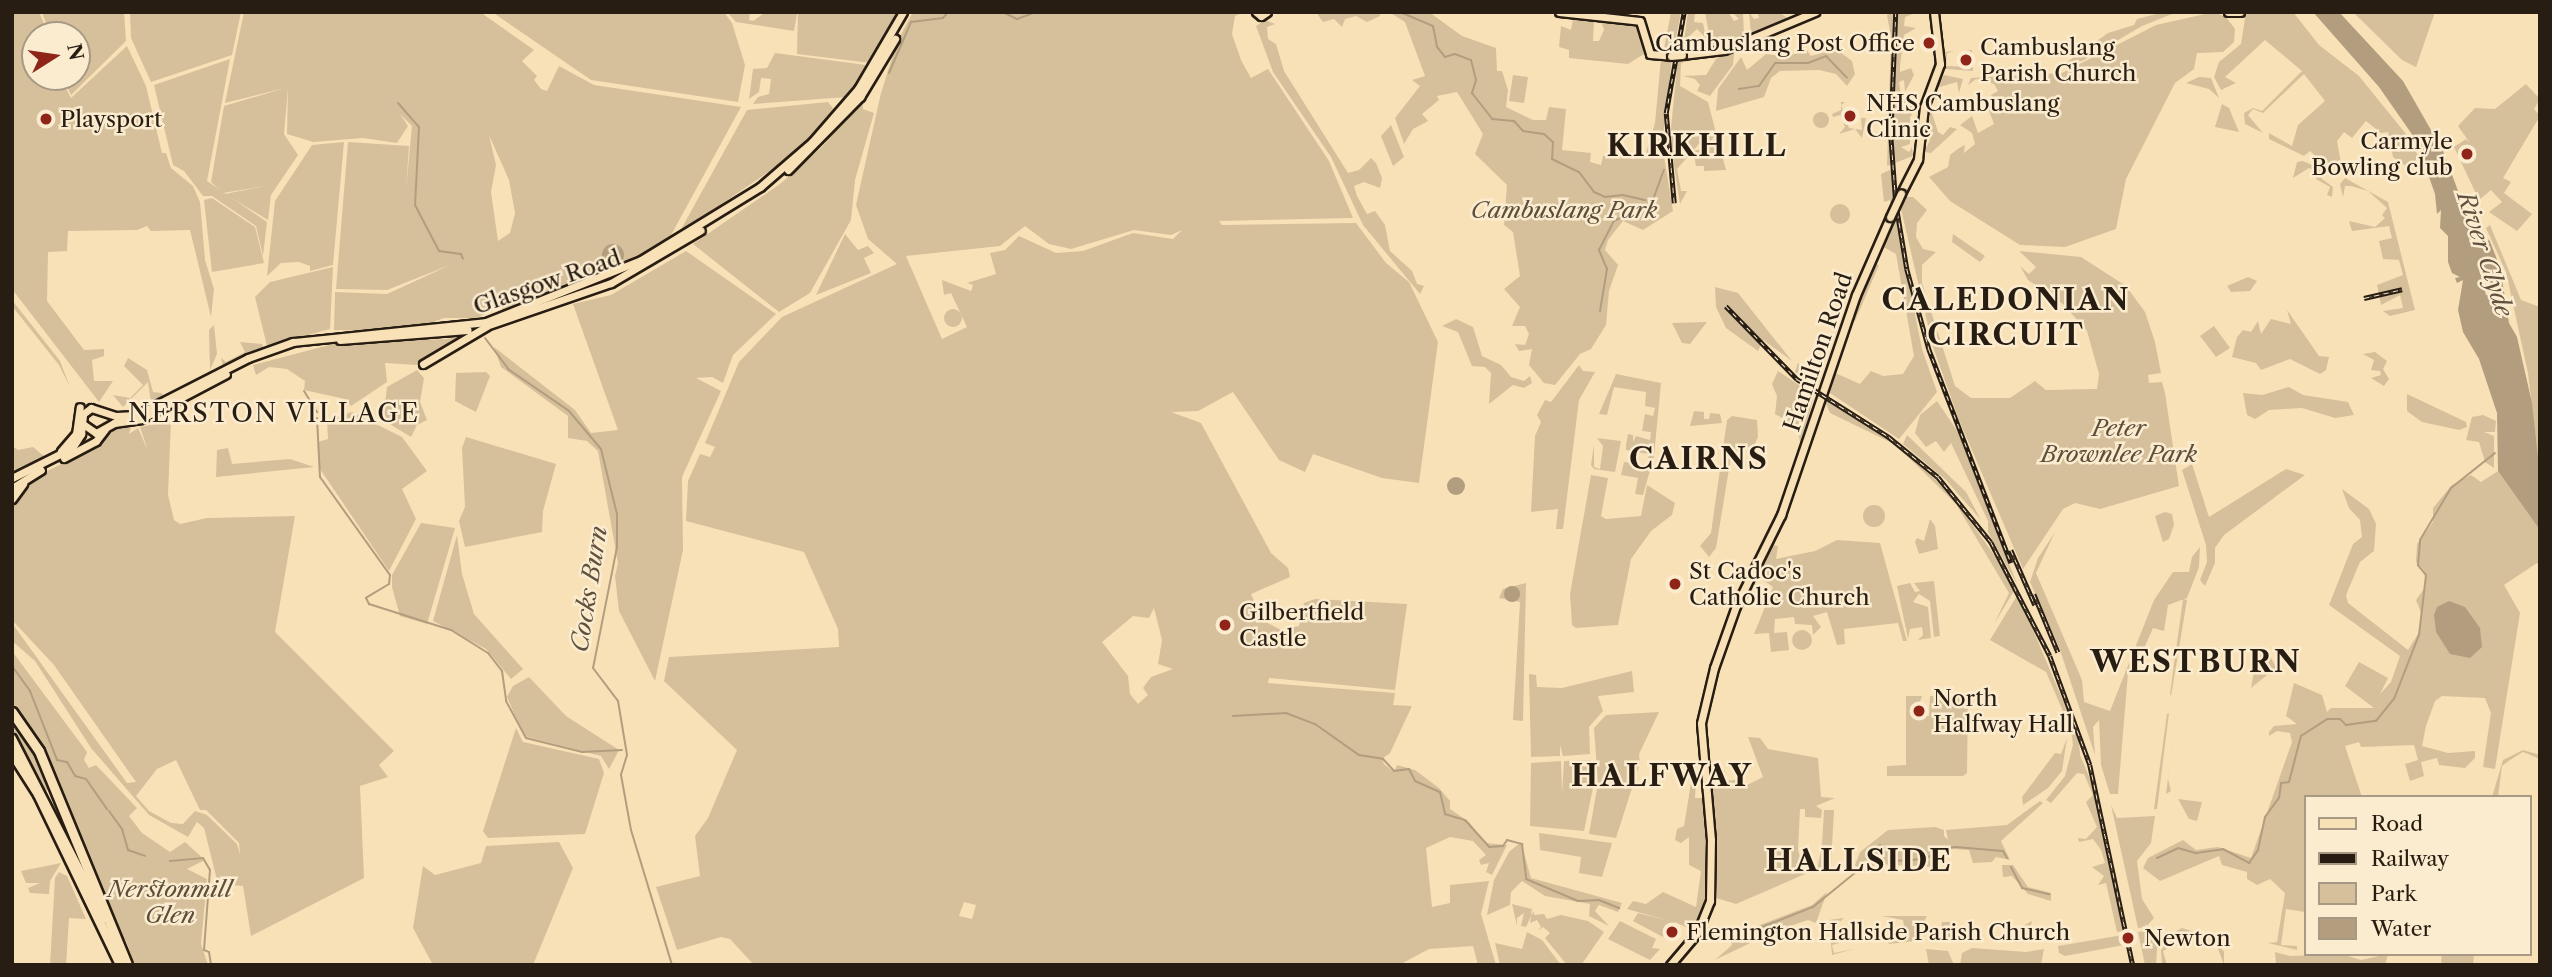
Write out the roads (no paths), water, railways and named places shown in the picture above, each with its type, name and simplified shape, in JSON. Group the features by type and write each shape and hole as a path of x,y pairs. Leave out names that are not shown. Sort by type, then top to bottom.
{"highway":[{"path":"12,712 39,751 124,964"},
{"path":"12,753 124,964"}],"main road":[{"name":"Glasgow Road","path":"106,428 254,361 293,347 332,340 437,336 487,326 629,276 780,177 826,136 860,97 906,12"},
{"name":"Glasgow Road","path":"132,418 269,349 330,336 474,325 641,260 760,187 812,142 858,89 906,12"},
{"path":"1256,12 1261,16 1267,12"},
{"path":"1559,12 1640,21 1650,54 1682,55 1724,50 1815,12"},
{"name":"Hamilton Road","path":"1670,965 1699,930 1710,901 1712,841 1702,738 1709,687 1729,629 1781,515 1856,295 1914,166 1920,104 1937,69 1941,51 1932,12"},
{"path":"2228,12 2240,12"},
{"path":"424,364 487,326"},
{"path":"50,460 74,437 80,407"},
{"path":"13,477 71,452 88,409 95,407 105,413 132,418"},
{"path":"12,488 98,439 106,428 105,413"},
{"path":"83,424 93,432 106,428"},
{"path":"12,499 30,476"},
{"path":"12,738 124,964"},
{"path":"12,746 78,874"}],"water":[{"name":"River Clyde","path":"2313,12 2339,12 2403,81 2443,151 2477,241 2485,248 2489,239 2500,267 2509,323 2517,337 2532,403 2540,474 2540,530 2498,471 2497,413 2479,359 2463,332 2458,310 2463,280 2457,283 2455,278 2460,277 2452,273 2448,262 2448,236 2440,228 2441,210 2437,214 2435,194 2416,140 2379,87","holes":["2478,264 2486,273 2491,296 2486,295"]},
{"path":"613,244 621,247 624,255 621,263 613,266 605,263 602,255 605,247"},
{"path":"1456,477 1462,480 1465,486 1462,492 1456,495 1450,492 1447,486 1450,480"},
{"path":"1509,586 1515,586 1520,594 1518,600 1509,602 1504,597 1504,591"},
{"path":"2449,601 2465,607 2480,628 2482,647 2470,658 2450,654 2436,632 2434,615 2437,607"}],"waterway":[{"path":"889,73 911,22 943,18 948,12"},
{"path":"1003,12 1017,19 1036,12"},
{"path":"1329,12 1338,12"},
{"path":"1347,12 1364,12"},
{"path":"1400,12 1433,26 1437,47 1445,57 1455,54 1471,60 1476,80 1472,93 1492,119 1514,121 1523,131 1544,134 1553,142 1552,159 1579,172 1594,192 1605,197 1623,195 1645,200"},
{"path":"1739,89 1759,86 1775,63 1808,63 1826,56 1847,78"},
{"name":"Cocks Burn","path":"398,103 419,127 415,205 439,251 461,254 463,259"},
{"path":"1654,197 1664,170"},
{"path":"1600,311 1607,269 1599,250 1614,221 1645,206"},
{"name":"Cocks Burn","path":"485,338 508,369 569,411 601,449 617,514 617,547 593,668 618,701 627,755 621,775 631,830 672,965"},
{"path":"304,391 317,412"},
{"path":"317,418 320,477 390,575 389,584 366,598 369,604 451,630 488,653 502,671 506,701 526,738 582,752 622,750"},
{"path":"2157,858 2178,848 2196,853 2223,849 2249,863 2258,850 2265,817 2279,798 2281,783 2289,782 2301,736 2327,719 2340,719 2346,725 2376,721 2394,699 2419,635 2426,575 2418,565 2420,540 2451,488 2495,453"},
{"path":"12,666 30,691 57,760 67,762 75,776 86,779 107,809"},
{"path":"1233,716 1286,713 1315,724 1359,755 1383,759 1394,771 1409,769 1415,781 1440,792 1445,814 1465,820 1489,847 1503,846 1507,840 1522,844 1526,879 1578,901 1599,900 1619,908"},
{"path":"109,811 122,829 128,850 145,856"},
{"path":"1706,930 1739,936 1813,907 1872,859 1880,845 1896,854 1892,858 1895,861 1923,859 1933,855 1933,849 1956,847 2003,851 2007,858"},
{"path":"170,861 203,858 210,870 204,950 209,952 211,965"},
{"path":"2011,867 2022,888 2049,894"}],"railway":[{"path":"1674,203 1666,113 1684,12"},
{"path":"1896,12 1891,135 1896,203 1907,269 1929,349 2011,563"},
{"path":"2364,298 2402,289"},
{"path":"1726,306 1797,379 1889,437 1938,477 1991,542 2050,656 2090,765 2133,965"},
{"path":"2011,550 2035,605"},
{"path":"2034,594 2058,652"}],"place":[{"name":"Cambuslang Post Office","path":"1929,43"},
{"name":"Cambuslang Parish Church","path":"1966,60"},
{"name":"NHS Cambuslang Clinic","path":"1850,116"},
{"name":"Playsport","path":"46,119"},
{"name":"Carmyle Bowling club","path":"2467,154"},
{"name":"St Cadoc's Catholic Church","path":"1675,584"},
{"name":"Gilbertfield Castle","path":"1225,625"},
{"name":"North Halfway Hall","path":"1919,711"},
{"name":"Flemington Hallside Parish Church","path":"1672,932"},
{"name":"Newton","path":"2128,938"}],"district":[{"name":"KIRKHILL","path":"1697,146"},
{"name":"CALEDONIAN CIRCUIT","path":"2006,317"},
{"name":"NERSTON VILLAGE","path":"274,414"},
{"name":"CAIRNS","path":"1699,459"},
{"name":"WESTBURN","path":"2196,662"},
{"name":"HALFWAY","path":"1662,776"},
{"name":"HALLSIDE","path":"1859,861"}],"park label":[{"name":"Cambuslang Park","path":"1564,210"},
{"name":"Peter Brownlee Park","path":"2119,441"},
{"name":"Nerstonmill Glen","path":"170,902"}]}
